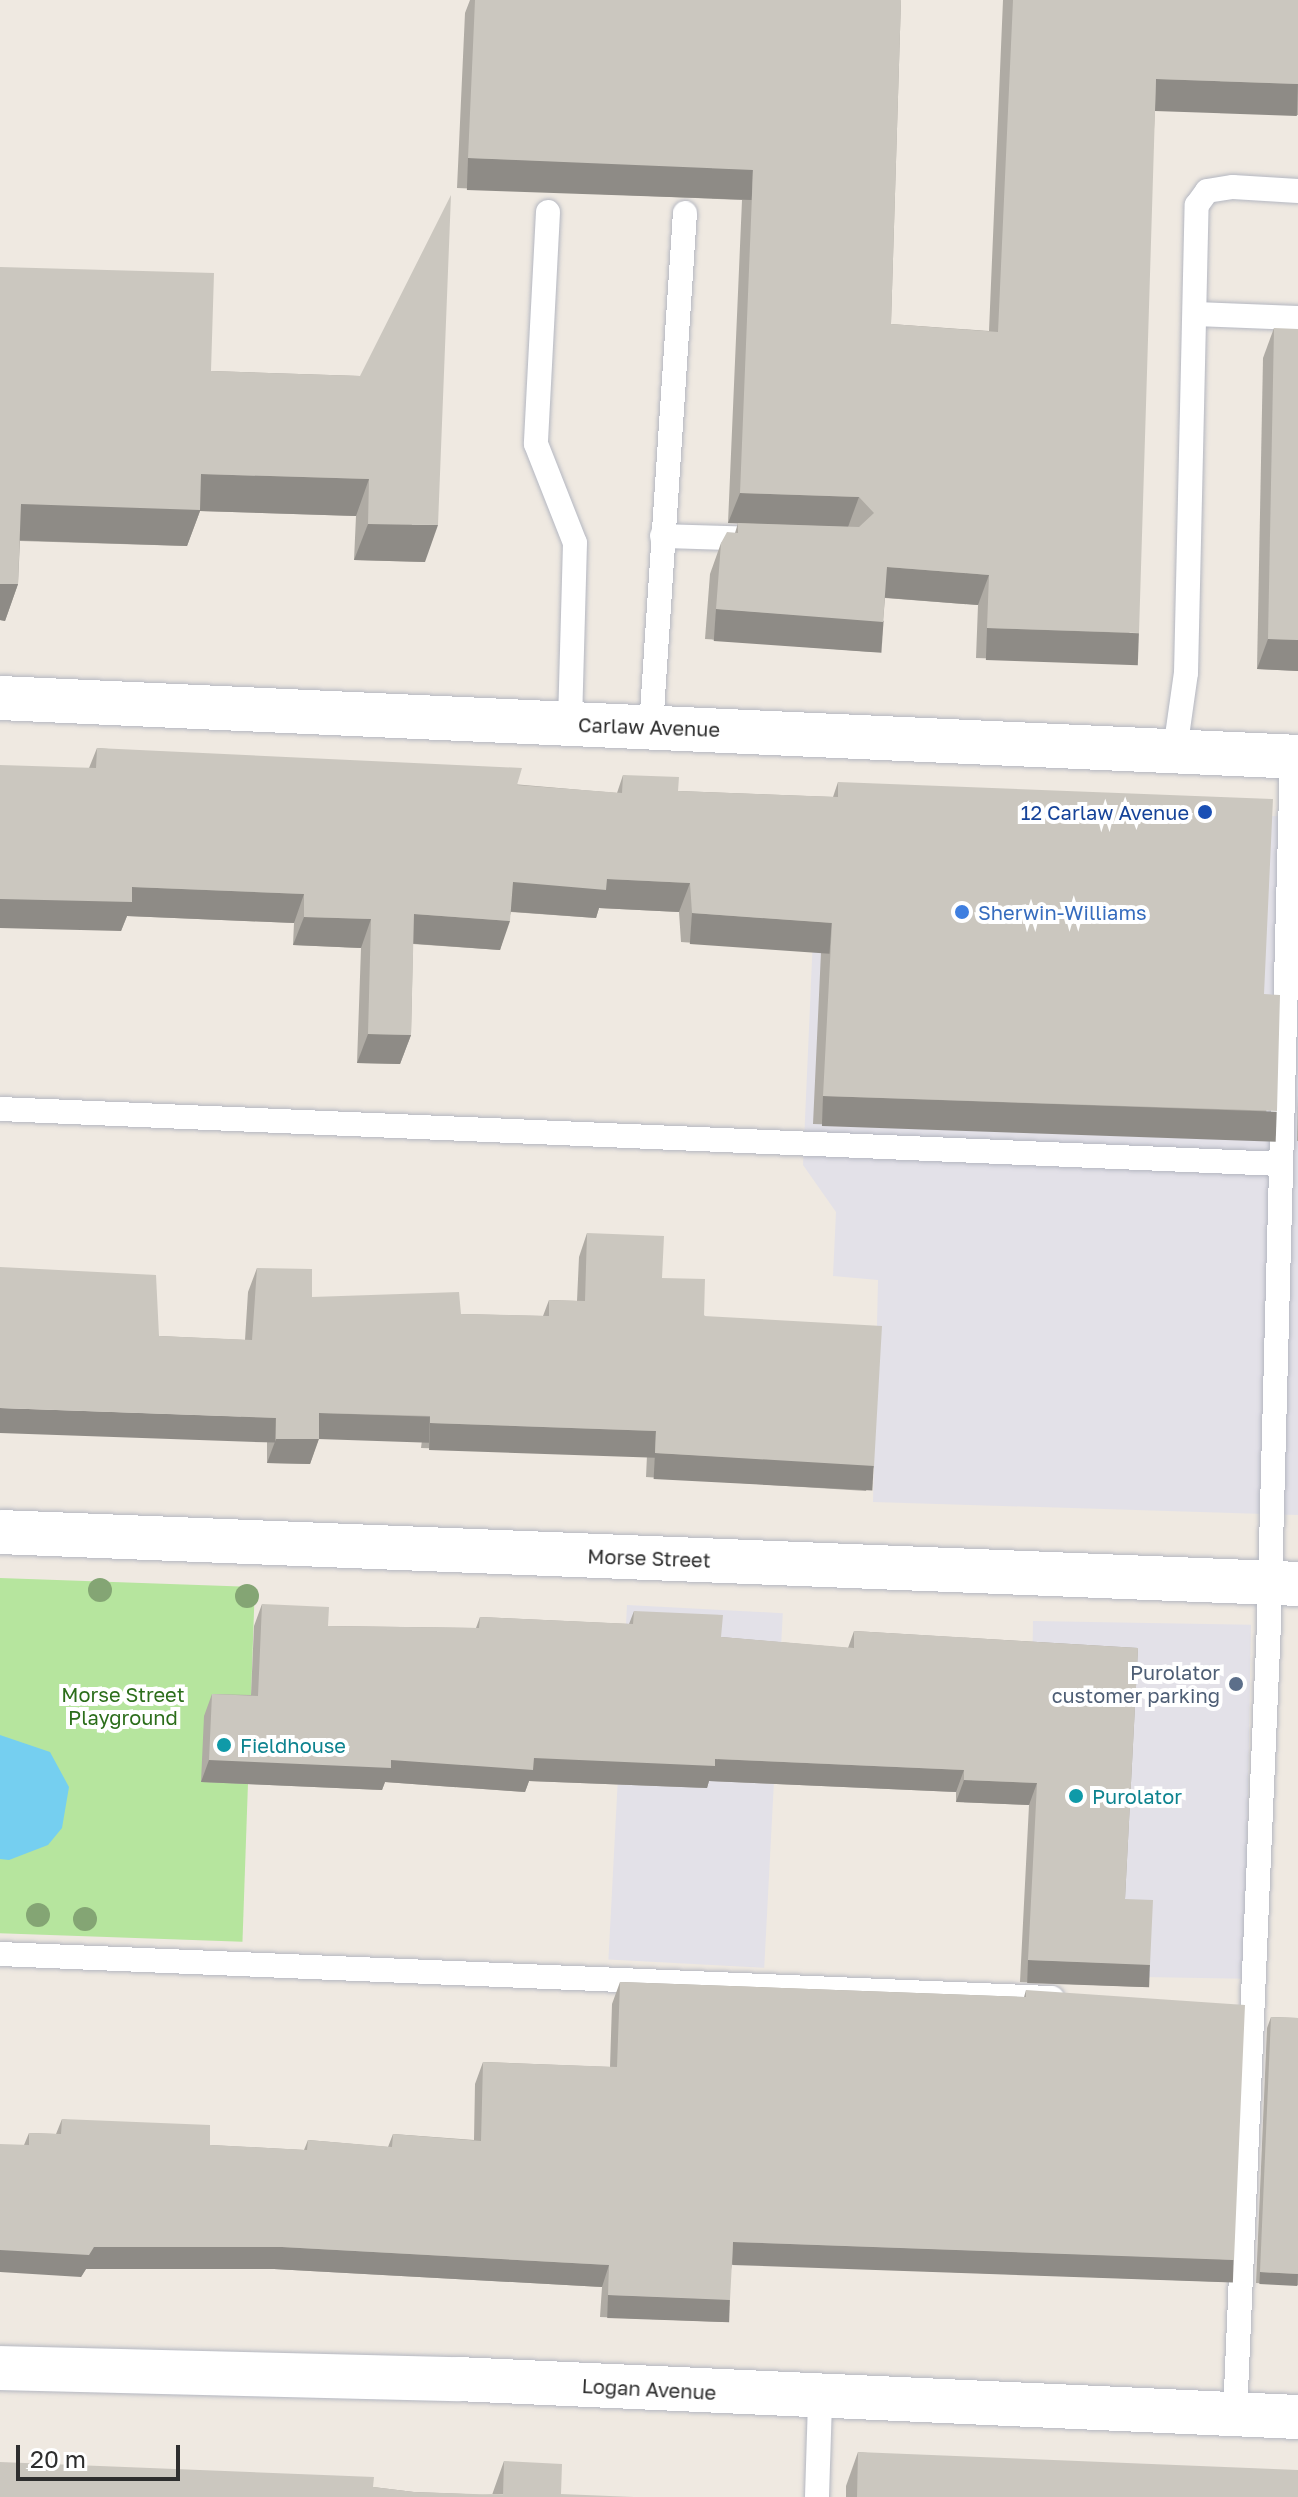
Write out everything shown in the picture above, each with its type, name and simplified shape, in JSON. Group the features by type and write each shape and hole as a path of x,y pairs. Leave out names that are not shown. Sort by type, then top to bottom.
{"street":[{"name":"Carlaw Avenue","path":"0,698 1295,756"},
{"name":"Morse Street","path":"0,1532 1284,1583"},
{"name":"Logan Avenue","path":"0,2368 457,2379 820,2399 1298,2417"}],"lane":[{"path":"1175,750 1186,673 1197,205 1207,191 1298,191"},
{"path":"548,212 536,444 575,543 570,724"},
{"path":"651,727 685,213"},
{"path":"1195,314 1298,318"},
{"path":"662,536 786,540"},
{"path":"1235,2415 1251,2007 1284,1583 1280,1164 1295,756"},
{"path":"0,1109 1280,1164"},
{"path":"0,1954 1078,1999"},
{"path":"1219,2005 1251,2007"},
{"path":"817,2497 820,2399"}],"shaded area":[{"path":"819,800 1298,817 1298,1515 873,1502 878,1280 833,1276 836,1212 803,1165"},
{"path":"627,1605 783,1613 764,1968 608,1960"},
{"path":"1033,1621 1251,1625 1245,1979 1027,1975"}],"green space":[{"name":"Morse Street Playground","path":"0,1578 255,1587 242,1942 0,1933"}],"water":[{"path":"0,1735 50,1752 69,1787 62,1828 48,1845 9,1860 0,1859"}],"building":[{"path":"475,0 901,0 891,324 998,332 1013,0 1298,0 1298,84 1156,79 1139,633 987,628 989,575 887,567 883,622 716,609 721,543 727,532 738,533 738,523 859,527 874,513 859,497 740,493 753,170 468,158"},
{"path":"451,195 438,525 368,524 369,479 201,474 200,510 21,504 18,584 0,584 0,267 214,273 211,371 360,376"},
{"path":"1274,328 1298,329 1298,640 1268,639"},
{"path":"97,748 522,768 517,785 622,793 623,775 679,777 678,791 838,797 838,782 1273,799 1264,994 1280,995 1277,1111 823,1096 832,923 692,913 690,883 607,879 606,890 513,882 510,921 414,914 411,1035 368,1034 371,919 304,917 304,894 132,887 132,902 0,899 0,765 96,768"},
{"path":"587,1233 664,1236 662,1278 705,1279 704,1316 882,1326 874,1466 655,1453 656,1431 430,1423 430,1416 319,1413 319,1439 276,1439 276,1418 0,1408 0,1267 156,1275 159,1336 252,1340 257,1268 312,1269 312,1297 459,1292 461,1314 549,1316 549,1300 585,1301"},
{"path":"262,1604 329,1607 328,1626 479,1628 480,1617 633,1624 634,1611 723,1615 721,1637 854,1648 854,1631 1138,1648 1125,1899 1153,1900 1150,1965 1028,1960 1037,1783 964,1780 964,1770 715,1759 715,1766 534,1758 533,1770 391,1760 391,1768 209,1760 212,1694 258,1696"},
{"path":"620,1982 1026,1997 1026,1990 1245,2005 1234,2260 733,2242 730,2300 608,2295 609,2265 282,2247 94,2247 89,2255 0,2250 0,2144 29,2145 29,2133 61,2134 62,2119 210,2125 210,2145 307,2150 308,2140 392,2147 393,2134 481,2141 483,2062 617,2067"},
{"path":"1271,2017 1298,2018 1298,2274 1260,2272"},
{"path":"858,2452 1298,2470 1298,2497 857,2497"},
{"path":"504,2461 562,2464 561,2494 634,2497 0,2497 0,2462 374,2477 373,2487 414,2492 503,2495"}],"place":[{"name":"12 Carlaw Avenue","path":"1205,812"},
{"name":"Sherwin-Williams","path":"962,912"},
{"name":"Purolator customer parking","path":"1236,1684"},
{"name":"Fieldhouse","path":"224,1745"},
{"name":"Purolator","path":"1076,1796"}]}
